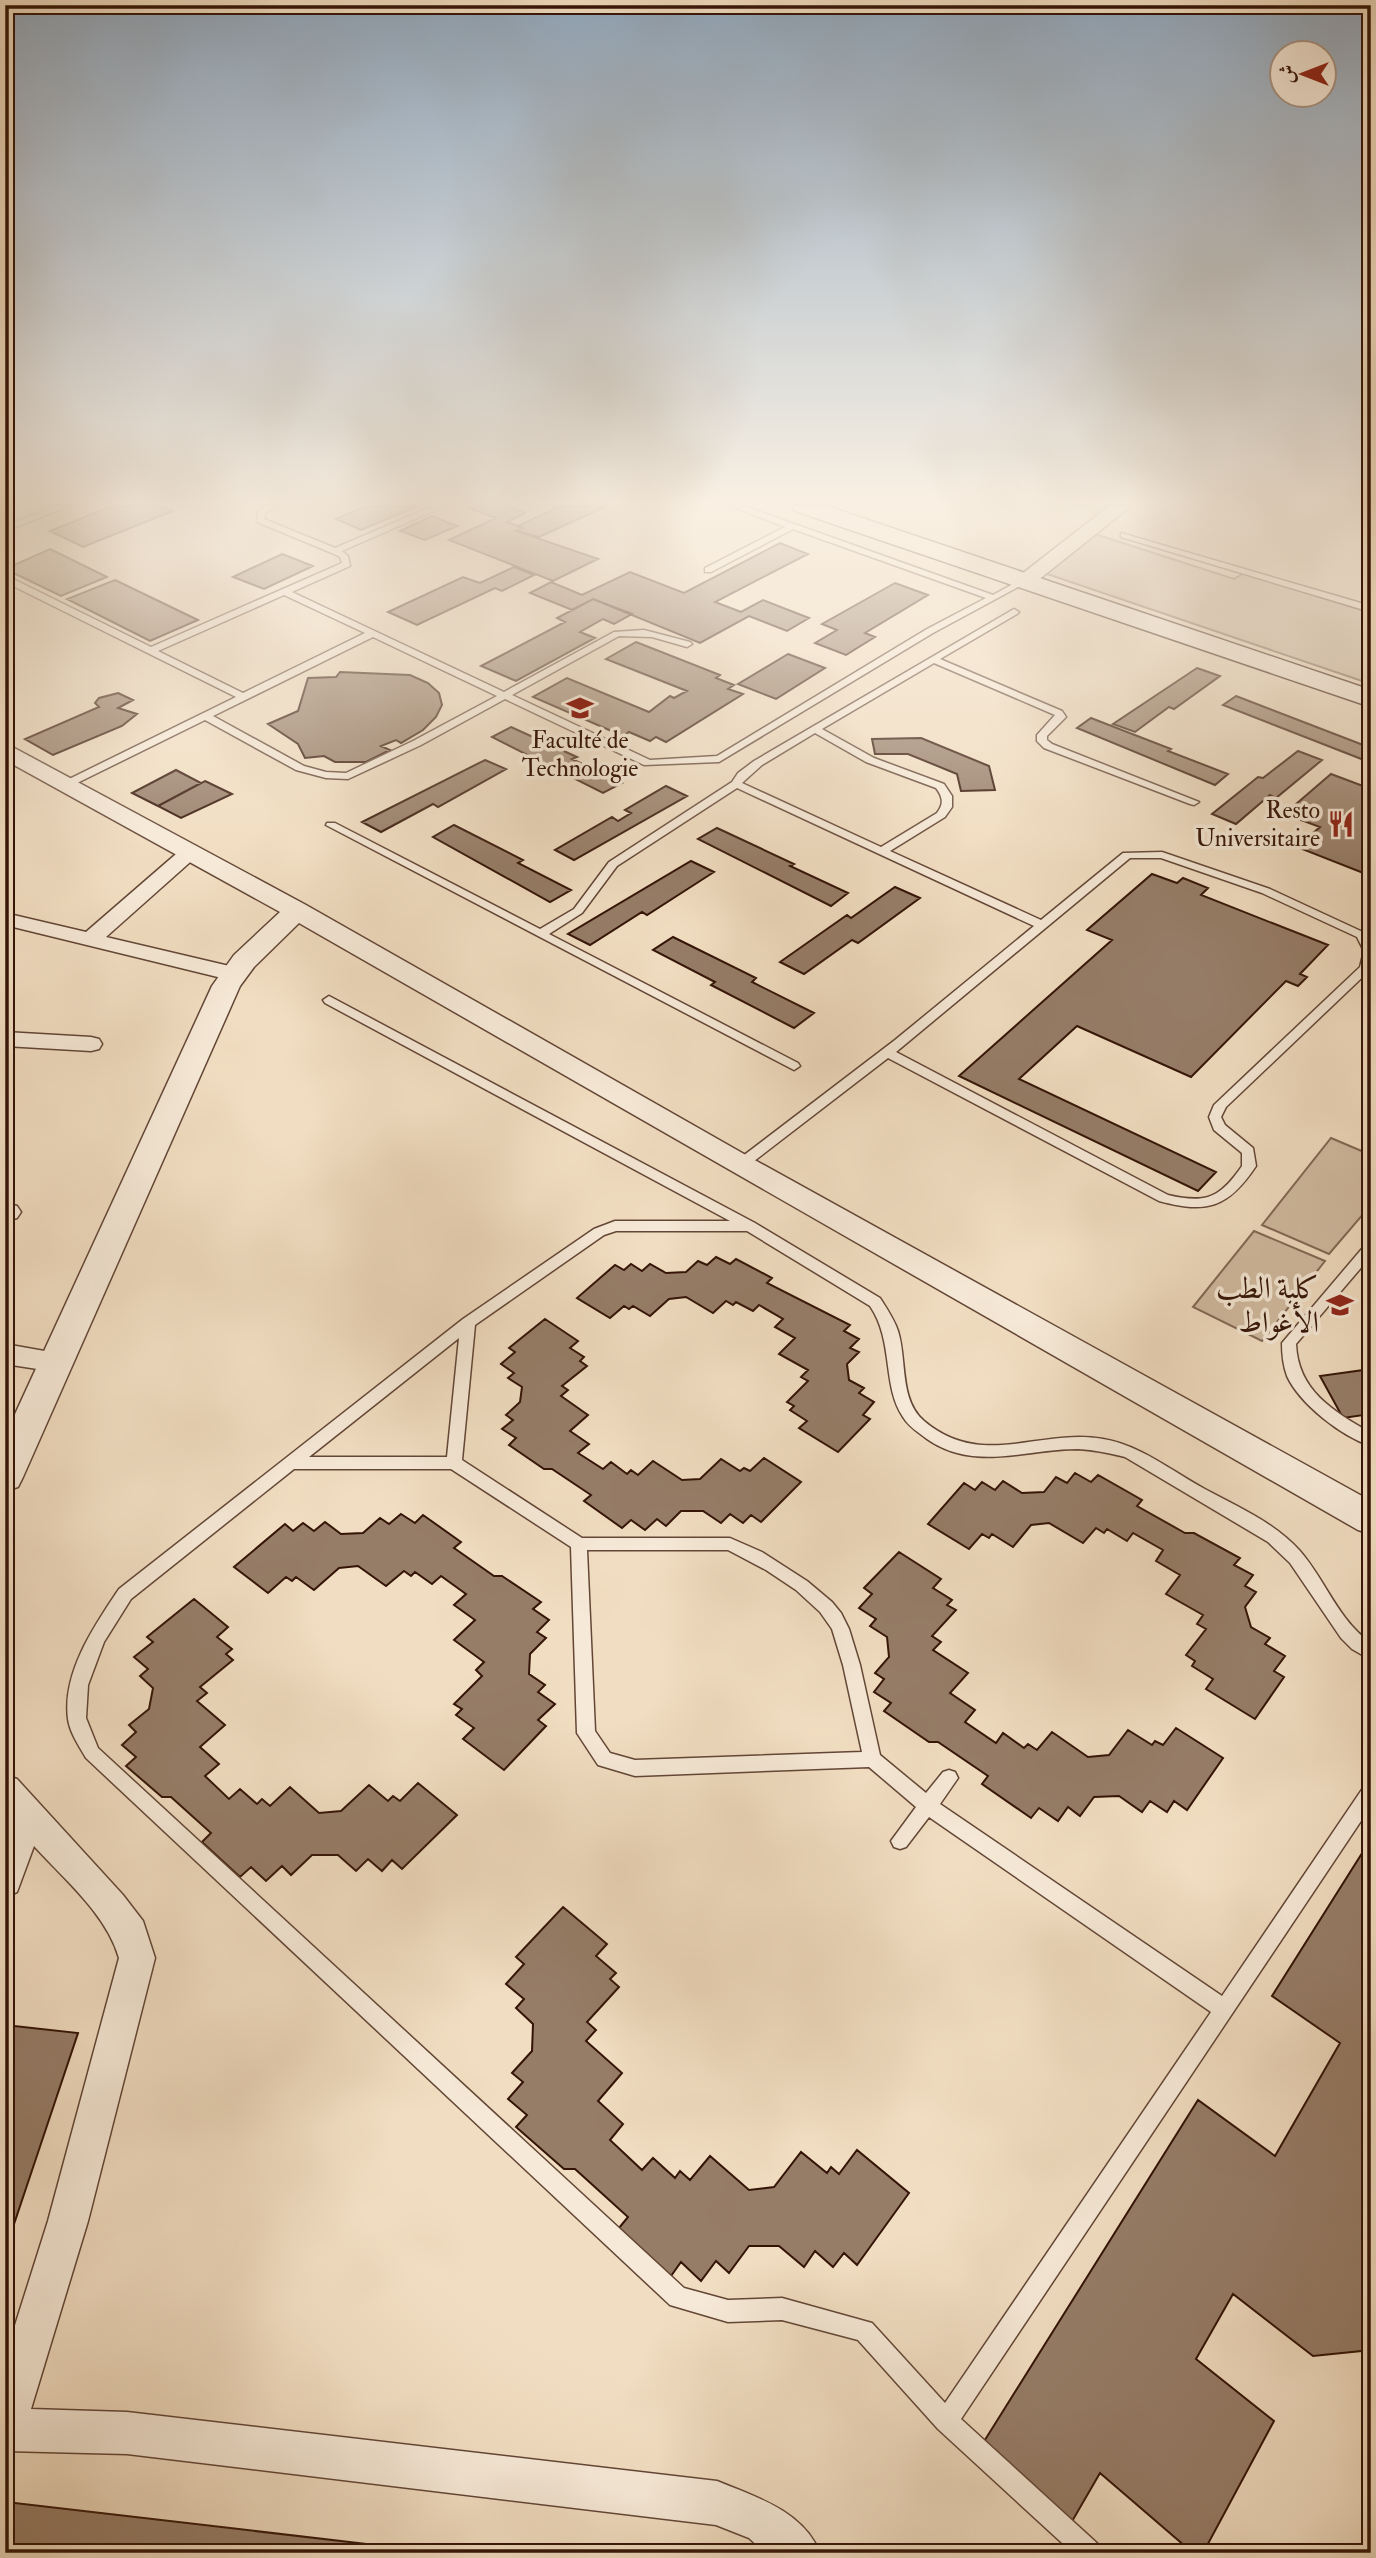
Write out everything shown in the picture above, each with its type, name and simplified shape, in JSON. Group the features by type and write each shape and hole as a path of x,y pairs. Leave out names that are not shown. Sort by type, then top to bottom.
{"main road":[{"path":"1164,625 1371,699"},
{"path":"1176,625 1371,689"}],"street":[{"path":"5,750 297,911 740,1165 1371,1518"},
{"path":"91,939 190,852"},
{"path":"5,1477 218,1002 234,974 297,911"},
{"path":"5,919 234,974"},
{"path":"5,1039 91,1044"},
{"path":"5,1354 57,1362"},
{"path":"5,1790 111,1907 131,1933 137,1958 68,2221 5,2427 127,2433 717,2503 764,2524 798,2553"},
{"path":"5,1881 28,1815"}],"lane":[{"path":"99,625 243,698"},
{"path":"150,651 211,625"},
{"path":"358,625 500,695 648,763 719,759 943,625"},
{"path":"540,934 578,911 613,864 736,785 742,775 758,763 992,625"},
{"path":"206,716 300,768 326,775 348,776 417,743 500,695 617,634 634,631 658,633 687,644"},
{"path":"67,784 373,632"},
{"path":"934,660 1059,713 1061,717 1058,722 1042,735 1042,741 1048,746 1194,802"},
{"path":"815,729 870,760 940,786 947,796 947,807 941,815 880,852"},
{"path":"736,785 1040,924"},
{"path":"331,825 794,1066"},
{"path":"740,1165 887,1052 1127,855 1162,855 1266,891 1361,935 1370,951 1366,968 1220,1105 1215,1117 1219,1127 1248,1151 1249,1166 1225,1198 1206,1205 1185,1204 1164,1198 887,1052"},
{"path":"329,1000 750,1226 875,1302 887,1316 903,1402 916,1424 960,1450 984,1455 1066,1444 1099,1444 1130,1452 1269,1535 1295,1557 1333,1618 1371,1653"},
{"path":"750,1226 615,1226 599,1232 468,1323 125,1594 94,1640 82,1679 77,1718 92,1754 678,2297 728,2311 782,2309 864,2331 946,2421 1091,2553"},
{"path":"1371,1247 1289,1343 1287,1359 1297,1380 1315,1404 1371,1440"},
{"path":"454,1463 468,1323"},
{"path":"289,1463 454,1463 579,1544 730,1544 750,1552 821,1601 836,1620 872,1759 928,1806 1224,2009"},
{"path":"579,1544 586,1733 604,1759 635,1768 872,1759"},
{"path":"900,1841 949,1778"},
{"path":"946,2421 1371,1791"}],"shaded area":[{"path":"1198,625 1371,625 1371,684"},
{"path":"1331,1138 1371,1155 1371,1205 1329,1254 1262,1225"},
{"path":"1254,1231 1325,1261 1262,1341 1193,1307"}],"building":[{"path":"119,625 186,625 150,641"},
{"path":"559,625 592,625 580,632 595,638 516,681 481,666"},
{"path":"657,625 732,625 700,643"},
{"path":"773,625 797,625 787,631"},
{"path":"825,625 878,625 865,633 875,637 846,655 815,643 837,630"},
{"path":"636,642 720,675 716,678 734,685 728,689 743,694 666,742 656,737 650,741 629,732 623,736 533,697 567,678 649,712 670,696 674,698 687,691 606,659"},
{"path":"788,654 825,668 776,699 738,684"},
{"path":"1197,668 1220,676 1174,709 1169,707 1135,732 1113,724"},
{"path":"340,672 410,675 428,683 439,693 442,705 436,717 423,730 401,743 396,740 381,746 390,750 366,762 335,762 324,756 305,758 298,744 268,724 298,711 308,678 336,677"},
{"path":"118,693 133,700 118,708 137,714 122,726 53,755 25,739 99,707 95,703 99,698"},
{"path":"1236,696 1371,748 1371,754 1364,760 1223,705"},
{"path":"1091,718 1228,774 1215,785 1077,728"},
{"path":"511,727 577,757 572,759 622,783 603,793 492,737"},
{"path":"921,738 989,766 995,790 961,791 957,774 908,754 875,754 872,739"},
{"path":"1298,751 1322,760 1276,798 1270,795 1236,824 1212,814 1258,777 1263,778"},
{"path":"485,760 506,769 438,807 433,804 381,832 362,822"},
{"path":"176,770 201,783 158,806 132,793"},
{"name":"Resto Universitaire","path":"1331,774 1371,789 1371,876 1297,847 1320,827 1301,820 1296,804"},
{"path":"205,781 232,794 181,818 158,806"},
{"path":"666,786 687,796 574,860 555,850 612,817 618,821 631,813 625,810"},
{"path":"454,825 523,860 518,863 571,890 550,902 433,837"},
{"path":"717,828 848,893 831,906 698,839"},
{"path":"691,861 714,872 647,915 642,912 590,945 568,934"},
{"path":"1152,874 1177,883 1183,878 1208,888 1201,895 1328,945 1300,974 1307,977 1298,986 1286,981 1191,1077 1077,1026 1019,1079 1216,1172 1198,1191 959,1076 1112,940 1087,930"},
{"path":"895,887 920,898 858,943 852,940 804,974 780,962 847,915 851,918"},
{"path":"673,937 756,978 752,982 814,1013 794,1028 711,985 715,982 653,950"},
{"path":"716,1257 730,1264 736,1259 772,1278 767,1283 850,1325 844,1331 859,1339 850,1348 859,1352 847,1364 849,1380 864,1388 859,1393 874,1402 863,1415 870,1419 838,1452 799,1428 807,1421 790,1410 794,1406 787,1402 808,1381 801,1377 808,1370 779,1354 795,1338 775,1327 783,1319 759,1305 753,1311 736,1302 733,1305 726,1301 713,1313 686,1297 669,1299 650,1316 633,1306 629,1309 624,1306 610,1318 577,1298 615,1265 624,1270 631,1264 642,1271 650,1264 666,1273 686,1272 698,1261 707,1265"},
{"path":"545,1319 578,1341 570,1348 584,1357 580,1361 587,1366 562,1386 568,1390 561,1396 588,1415 570,1431 589,1444 578,1453 603,1469 611,1462 627,1474 631,1470 638,1475 653,1461 682,1480 700,1479 721,1459 740,1471 744,1468 750,1471 764,1458 801,1482 761,1522 751,1515 743,1523 730,1514 721,1523 703,1511 681,1511 666,1526 657,1519 645,1530 631,1520 622,1528 584,1501 591,1495 552,1469 544,1469 509,1445 516,1438 502,1429 513,1420 506,1415 520,1402 522,1387 508,1378 514,1373 501,1364 515,1352 509,1348"},
{"path":"1371,1369 1371,1414 1343,1418 1320,1376"},
{"path":"1075,1473 1091,1482 1098,1475 1142,1500 1137,1506 1185,1533 1194,1533 1240,1558 1234,1565 1253,1575 1245,1586 1256,1592 1245,1607 1251,1627 1270,1638 1265,1644 1285,1656 1274,1671 1284,1677 1255,1719 1206,1689 1213,1679 1192,1666 1195,1661 1186,1655 1206,1629 1197,1624 1203,1615 1166,1594 1180,1575 1156,1561 1163,1550 1133,1533 1127,1541 1107,1529 1104,1533 1096,1528 1083,1543 1049,1523 1031,1525 1013,1547 992,1534 989,1538 982,1534 969,1549 928,1524 964,1483 975,1490 982,1482 995,1490 1003,1481 1022,1493 1044,1492 1056,1477 1067,1483"},
{"path":"401,1514 415,1523 423,1515 461,1542 454,1548 494,1576 502,1576 541,1602 533,1609 549,1620 537,1632 546,1638 530,1654 529,1674 545,1685 538,1692 555,1704 538,1720 546,1726 504,1770 463,1739 474,1728 456,1715 462,1709 454,1704 482,1676 476,1670 484,1662 454,1640 475,1620 454,1605 466,1594 441,1576 432,1584 415,1572 411,1576 404,1571 386,1586 358,1566 339,1568 314,1590 296,1577 292,1581 286,1577 268,1593 234,1567 285,1524 293,1531 303,1523 314,1531 325,1522 341,1534 363,1533 380,1518 389,1524"},
{"path":"899,1552 941,1579 933,1588 952,1600 947,1605 956,1610 932,1636 941,1642 933,1650 968,1673 950,1693 975,1710 965,1722 996,1743 1003,1733 1024,1748 1028,1744 1037,1750 1052,1732 1088,1757 1109,1755 1128,1730 1152,1745 1155,1741 1163,1745 1176,1728 1223,1758 1187,1810 1174,1801 1167,1812 1150,1801 1142,1812 1119,1796 1094,1797 1080,1816 1068,1807 1058,1821 1039,1808 1031,1818 982,1784 988,1776 938,1742 929,1742 884,1711 891,1703 874,1692 884,1679 875,1673 889,1657 887,1637 870,1626 876,1619 859,1608 872,1594 864,1588"},
{"path":"194,1599 228,1627 217,1637 232,1649 226,1654 233,1660 200,1687 207,1693 197,1701 225,1725 200,1747 219,1764 205,1776 229,1799 240,1789 257,1804 262,1799 270,1806 290,1787 319,1813 341,1811 369,1785 388,1801 393,1796 400,1801 418,1783 457,1815 402,1869 392,1860 382,1871 368,1859 356,1871 338,1855 312,1855 291,1875 282,1866 266,1881 251,1867 240,1877 202,1842 211,1833 171,1797 162,1797 126,1766 136,1757 122,1745 136,1732 129,1725 149,1709 153,1688 140,1676 148,1669 134,1657 153,1642 147,1637"},
{"path":"1371,1839 1371,2350 1313,2356 1233,2294 1196,2359 1274,2421 1203,2553 1193,2553 1100,2473 1067,2530 978,2451 1198,2100 1275,2156 1340,2043 1272,1996"},
{"path":"563,1907 607,1944 596,1956 616,1973 610,1979 619,1987 587,2022 596,2030 586,2041 622,2073 598,2101 623,2124 610,2140 642,2170 653,2158 675,2178 680,2171 690,2180 710,2156 749,2190 774,2187 801,2152 827,2173 831,2167 839,2174 857,2150 909,2193 857,2265 844,2253 833,2267 815,2251 804,2267 779,2246 749,2246 729,2273 716,2261 701,2281 681,2262 671,2276 619,2228 628,2217 575,2169 564,2169 516,2127 527,2115 508,2099 523,2082 512,2073 532,2051 533,2024 516,2008 524,1999 506,1984 524,1964 516,1957"},
{"path":"5,2025 78,2033 5,2251"},
{"path":"6,2502 444,2553 5,2553"}],"place":[{"name":"Faculté de Technologie","path":"580,708"},
{"name":"Resto Universitaire","path":"1341,824"},
{"name":"كلية الطب الأغواط","path":"1340,1305"}]}
